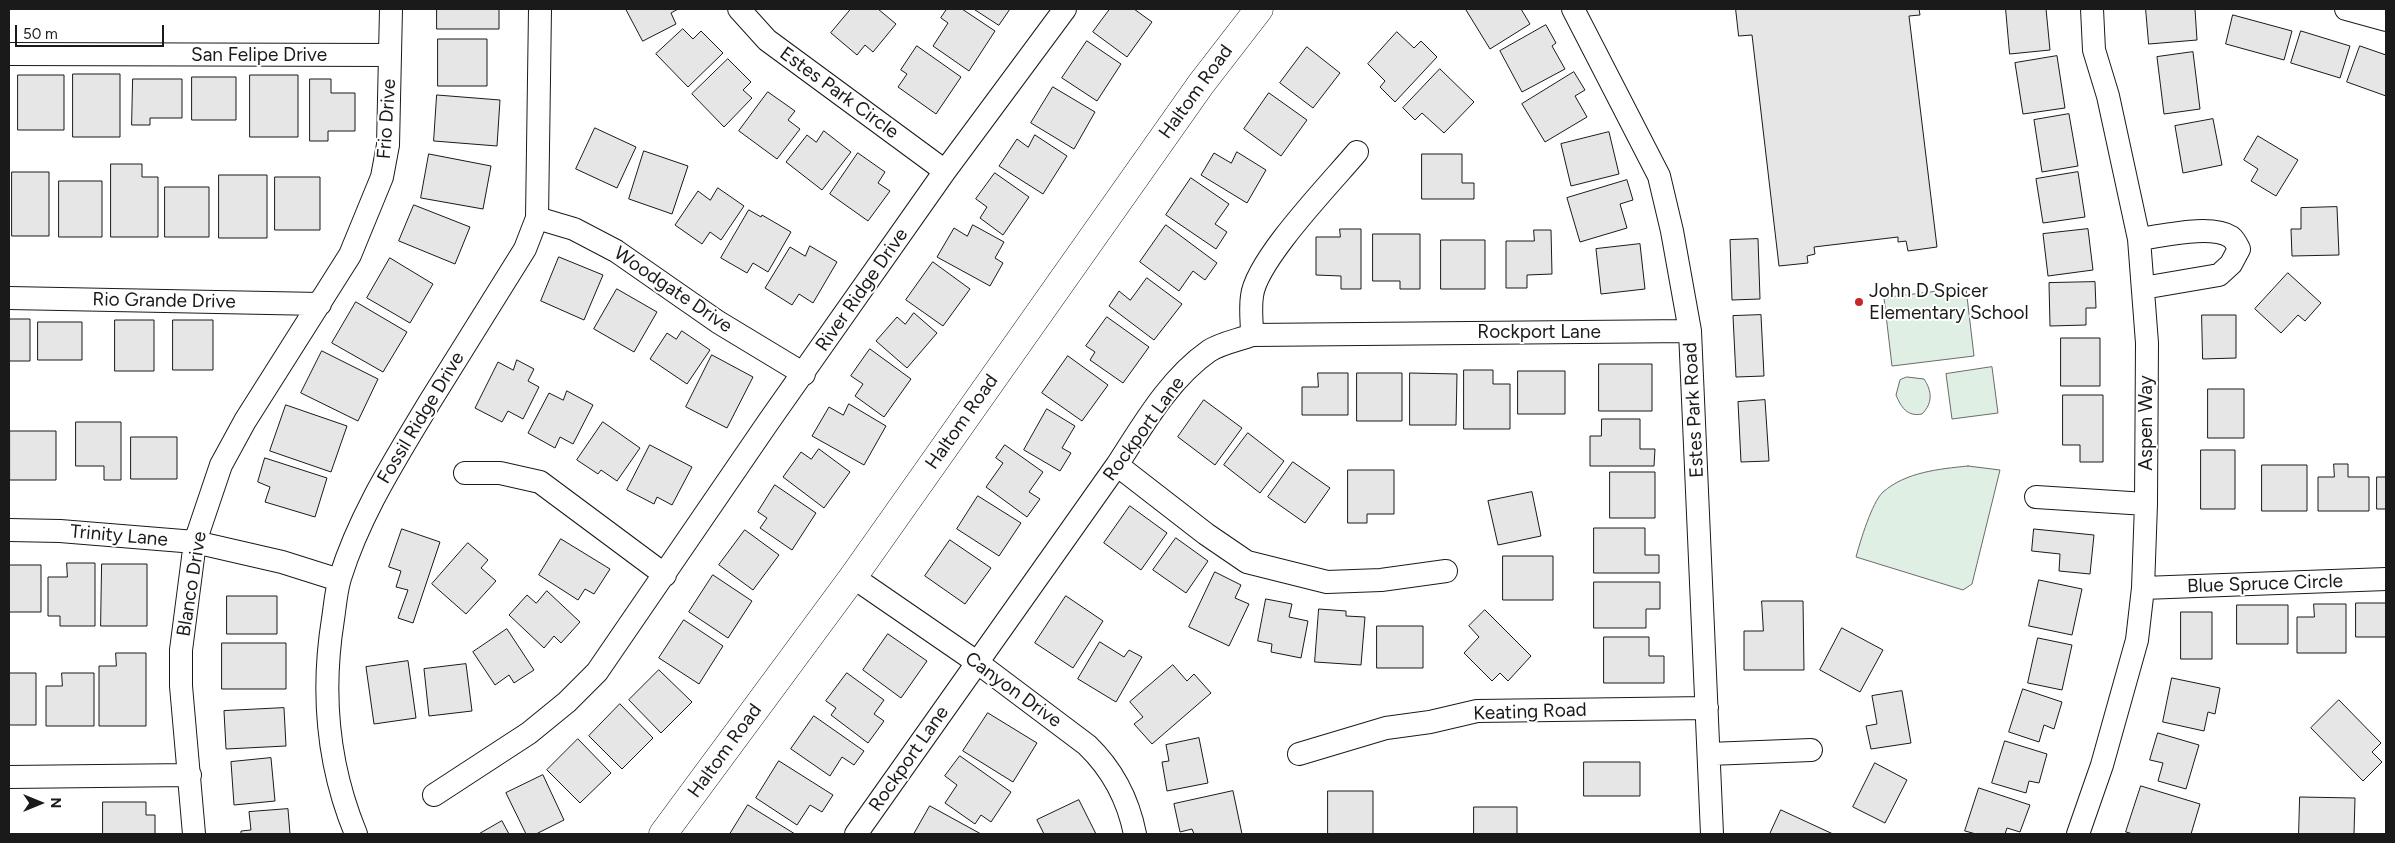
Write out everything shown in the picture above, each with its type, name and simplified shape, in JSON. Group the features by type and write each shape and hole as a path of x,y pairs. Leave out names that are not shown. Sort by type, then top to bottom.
{"main road":[{"name":"Haltom Road","path":"663,834 853,577 1195,92 1259,9"}],"street":[{"name":"Frio Drive","path":"320,304 350,255 382,177 388,145 391,9"},
{"name":"Fossil Ridge Drive","path":"356,834 331,753 328,711 331,634 339,580 351,545 382,481 525,249 537,218 540,9"},
{"name":"Estes Park Circle","path":"738,9 767,40 945,171"},
{"name":"River Ridge Drive","path":"434,795 529,733 567,702 597,672 945,171 1065,9"},
{"name":"Estes Park Road","path":"1573,9 1659,176 1672,231 1690,331 1712,834"},
{"name":"Aspen Way","path":"2078,834 2102,765 2137,640 2143,588 2146,504 2147,343 2139,239 2108,96 2094,50 2092,9"},
{"path":"2346,9 2386,20"},
{"name":"San Felipe Drive","path":"9,54 390,55"},
{"path":"1252,335 1252,295 1264,268 1284,237 1357,152"},
{"name":"Woodgate Drive","path":"537,218 574,229 616,251 718,322 804,374"},
{"path":"2139,239 2206,231 2222,232 2233,238 2239,249 2231,264 2219,275 2143,288"},
{"name":"Rio Grande Drive","path":"9,298 320,304"},
{"name":"Blanco Drive","path":"194,834 181,686 181,650 194,542 221,465 245,421 320,304"},
{"name":"Rockport Lane","path":"856,834 1117,465 1155,408 1180,378 1210,351 1252,335 1690,331"},
{"path":"1117,465 1206,534 1247,562 1327,582 1382,580 1446,571"},
{"path":"465,473 500,473 540,482 665,576"},
{"path":"2036,497 2146,504"},
{"name":"Trinity Lane","path":"9,530 60,531 194,542 282,562 339,580"},
{"name":"Canyon Drive","path":"853,577 978,663 1087,745 1101,759 1124,797 1135,834"},
{"name":"Blue Spruce Circle","path":"2143,588 2386,579"},
{"name":"Keating Road","path":"1299,754 1386,728 1430,722 1477,711 1707,708"},
{"path":"1709,754 1811,750"},
{"path":"9,777 190,775"}],"green space":[{"path":"1966,288 1974,356 1892,366 1884,298"},
{"path":"1992,367 1998,413 1952,419 1946,374"},
{"path":"1907,377 1924,379 1929,388 1930,401 1922,414 1912,414 1905,410 1896,395 1900,380"},
{"path":"1968,466 2000,470 1972,584 1963,590 1856,557 1863,532 1875,504 1883,492 1892,485 1912,476 1934,470"}],"building":[{"path":"437,9 499,9 499,29 437,29"},
{"path":"626,9 678,9 671,13 676,24 643,41"},
{"path":"851,9 878,9 896,24 873,52 865,45 857,55 831,33"},
{"path":"947,9 962,9 995,31 969,71 933,46 948,23 941,18"},
{"path":"974,9 1010,9 999,25"},
{"path":"1110,9 1134,9 1152,22 1127,57 1093,32"},
{"path":"1521,9 1530,24 1490,49 1466,10"},
{"path":"1736,9 1919,9 1920,15 1909,16 1937,247 1908,251 1906,241 1898,242 1898,237 1814,247 1815,254 1807,256 1808,263 1779,266 1752,35 1739,36"},
{"path":"2006,9 2046,9 2050,50 2010,54"},
{"path":"2146,9 2195,9 2197,40 2149,44"},
{"path":"2233,15 2292,31 2284,60 2226,44"},
{"path":"1546,25 1556,43 1552,46 1565,69 1522,92 1500,51"},
{"path":"683,29 693,39 701,31 723,53 688,87 656,54"},
{"path":"2301,31 2350,46 2340,78 2291,63"},
{"path":"1397,32 1414,48 1421,41 1437,57 1395,102 1380,87 1385,81 1368,64"},
{"path":"438,39 487,39 487,86 438,86"},
{"path":"1087,41 1121,64 1097,101 1062,78"},
{"path":"917,46 961,77 936,114 898,87 907,74 901,70"},
{"path":"2360,46 2386,55 2386,96 2347,82"},
{"path":"1307,47 1340,73 1313,108 1280,83"},
{"path":"2193,52 2200,109 2164,114 2157,57"},
{"path":"2057,56 2065,108 2023,114 2015,63"},
{"path":"728,59 751,82 743,90 752,98 724,127 692,94"},
{"path":"1440,69 1474,102 1444,133 1422,113 1415,120 1403,108"},
{"path":"1574,72 1585,90 1575,96 1587,117 1545,142 1522,104"},
{"path":"73,74 120,74 120,137 73,137"},
{"path":"18,75 64,75 64,130 18,130"},
{"path":"250,75 298,75 298,137 250,137"},
{"path":"192,77 236,77 236,120 192,120"},
{"path":"133,79 182,79 182,118 150,118 150,125 132,125"},
{"path":"310,79 331,79 331,93 355,93 355,131 328,131 328,141 310,141"},
{"path":"1053,87 1095,112 1074,149 1031,123"},
{"path":"768,92 795,111 788,120 800,129 777,159 739,131"},
{"path":"1269,93 1307,120 1281,156 1244,129"},
{"path":"437,95 500,100 497,146 434,141"},
{"path":"2069,114 2078,166 2042,172 2034,120"},
{"path":"2213,119 2222,165 2183,173 2175,126"},
{"path":"595,128 636,147 617,188 576,169"},
{"path":"824,131 851,152 822,190 786,162 807,135 816,142"},
{"path":"1609,132 1619,174 1571,186 1561,144"},
{"path":"1035,135 1067,156 1043,194 999,166 1017,139 1028,147"},
{"path":"2258,136 2298,160 2276,196 2251,181 2258,169 2244,160"},
{"path":"644,151 688,166 672,214 629,199"},
{"path":"1237,152 1266,170 1247,203 1201,175 1214,153 1231,163"},
{"path":"858,153 885,172 878,183 890,191 868,221 830,194"},
{"path":"429,154 491,166 483,209 421,198"},
{"path":"1422,154 1462,154 1462,183 1474,183 1474,199 1422,199"},
{"path":"111,164 142,164 142,177 158,177 158,237 111,237"},
{"path":"12,172 49,172 49,236 12,236"},
{"path":"2078,172 2085,217 2043,223 2036,179"},
{"path":"995,173 1029,197 1003,235 980,218 987,207 976,199"},
{"path":"219,175 267,175 267,238 219,238"},
{"path":"275,177 320,177 320,230 275,230"},
{"path":"1191,178 1229,204 1215,224 1227,232 1216,249 1166,215"},
{"path":"1627,180 1633,200 1620,204 1627,228 1580,242 1567,198"},
{"path":"59,181 102,181 102,237 59,237"},
{"path":"165,187 209,187 209,237 165,237"},
{"path":"718,188 744,206 721,240 710,232 702,244 675,225 698,191 710,200"},
{"path":"414,205 470,227 455,264 399,241"},
{"path":"2337,207 2339,255 2292,256 2291,229 2301,229 2301,208"},
{"path":"749,210 761,217 762,215 791,232 768,272 753,263 747,273 721,258"},
{"path":"973,225 1004,242 995,258 1003,263 990,286 937,257 954,228 967,236"},
{"path":"1166,225 1217,263 1205,280 1193,271 1179,291 1140,262"},
{"path":"1340,229 1361,229 1361,289 1341,289 1341,276 1316,275 1316,237 1340,237"},
{"path":"2088,229 2093,270 2048,276 2043,234"},
{"path":"1534,230 1551,230 1552,274 1527,275 1527,288 1506,288 1506,241 1534,241"},
{"path":"1373,234 1420,234 1420,289 1400,289 1400,281 1373,281"},
{"path":"1758,239 1760,299 1732,300 1730,240"},
{"path":"1441,240 1485,240 1485,289 1441,289"},
{"path":"1640,244 1645,289 1601,294 1596,249"},
{"path":"810,246 837,262 813,303 799,294 792,305 765,288 790,247 805,256"},
{"path":"559,257 603,275 584,320 541,301"},
{"path":"390,258 433,284 410,323 367,298"},
{"path":"933,262 970,289 943,326 906,300"},
{"path":"2288,273 2321,303 2305,321 2298,315 2281,333 2255,309"},
{"path":"1147,278 1182,304 1154,340 1109,306 1119,291 1130,300"},
{"path":"2095,282 2096,308 2086,308 2086,325 2050,326 2049,283"},
{"path":"617,289 657,312 634,352 594,329"},
{"path":"356,302 407,332 383,372 332,343"},
{"path":"914,313 937,333 907,368 876,341 897,317 905,324"},
{"path":"1761,315 1764,376 1736,377 1733,316"},
{"path":"2202,315 2236,315 2236,358 2203,359"},
{"path":"1107,317 1149,347 1123,383 1090,360 1095,352 1086,346"},
{"path":"9,319 30,319 30,361 9,361"},
{"path":"115,320 154,320 154,371 115,371"},
{"path":"173,320 213,320 213,370 173,370"},
{"path":"38,322 82,322 82,360 38,360"},
{"path":"682,331 710,350 687,384 650,359 667,333 676,339"},
{"path":"2061,338 2100,338 2100,386 2061,386"},
{"path":"870,349 911,379 884,417 855,396 863,384 851,376"},
{"path":"322,351 378,379 358,421 301,393"},
{"path":"712,355 753,377 727,428 686,407"},
{"path":"1068,356 1108,385 1082,421 1042,393"},
{"path":"517,360 534,369 528,381 539,387 523,419 508,411 502,422 475,408 498,362 513,370"},
{"path":"1599,364 1652,364 1652,411 1599,411"},
{"path":"1464,370 1493,370 1493,384 1510,384 1510,429 1464,429"},
{"path":"1518,371 1565,371 1565,414 1518,414"},
{"path":"1318,373 1348,373 1348,415 1302,415 1302,387 1318,387"},
{"path":"1357,373 1402,373 1402,421 1357,421"},
{"path":"1410,373 1457,374 1456,425 1410,425"},
{"path":"2208,389 2244,389 2244,438 2208,438"},
{"path":"567,391 593,405 573,444 560,437 555,448 528,433 549,393 563,400"},
{"path":"2063,395 2103,395 2103,462 2080,462 2080,445 2063,445"},
{"path":"1204,400 1242,428 1215,465 1178,437"},
{"path":"1765,400 1769,461 1741,462 1738,402"},
{"path":"849,404 886,426 864,465 812,436 829,407 843,415"},
{"path":"286,405 347,426 331,472 270,451"},
{"path":"1047,409 1075,426 1062,448 1071,453 1060,471 1024,450"},
{"path":"1602,419 1640,419 1640,449 1655,449 1654,466 1590,466 1590,436 1601,436"},
{"path":"76,422 121,422 121,480 104,480 104,466 76,466"},
{"path":"603,422 640,448 617,481 601,470 598,474 577,460"},
{"path":"10,431 56,431 56,480 10,480"},
{"path":"1248,433 1284,461 1260,493 1224,465"},
{"path":"131,437 177,437 177,479 131,479"},
{"path":"650,445 692,467 672,505 657,497 654,504 627,490"},
{"path":"1005,445 1043,472 1029,492 1040,499 1027,517 986,487 1003,463 996,458"},
{"path":"819,449 850,472 824,508 783,477 801,452 811,459"},
{"path":"2201,450 2235,450 2235,509 2201,509"},
{"path":"265,458 327,478 315,517 265,502 270,487 258,482"},
{"path":"1293,462 1330,488 1305,523 1268,497"},
{"path":"2334,464 2348,464 2348,477 2369,477 2369,511 2318,511 2318,477 2334,477"},
{"path":"2262,465 2307,465 2307,511 2262,511"},
{"path":"1348,470 1394,470 1394,514 1367,514 1367,523 1348,523"},
{"path":"1610,472 1655,472 1655,518 1610,518"},
{"path":"2377,477 2386,477 2386,509 2377,509"},
{"path":"775,485 816,513 792,550 760,528 767,518 758,512"},
{"path":"1532,492 1541,536 1498,545 1488,501"},
{"path":"978,496 1021,523 999,556 957,529"},
{"path":"1130,506 1167,533 1141,570 1104,543"},
{"path":"1594,528 1645,528 1645,555 1659,555 1659,573 1594,573"},
{"path":"402,529 440,542 413,623 398,618 408,590 396,587 401,571 389,567"},
{"path":"2034,529 2094,535 2090,574 2059,571 2060,554 2032,551"},
{"path":"745,530 779,555 753,590 719,565"},
{"path":"1176,538 1208,561 1186,593 1153,570"},
{"path":"561,539 610,569 594,594 585,589 578,600 539,575"},
{"path":"950,540 991,568 965,604 925,576"},
{"path":"468,543 488,560 481,568 496,581 466,614 432,584"},
{"path":"1503,556 1553,556 1553,600 1503,600"},
{"path":"67,563 95,563 95,626 60,626 60,616 48,616 48,577 67,577"},
{"path":"102,564 147,564 147,626 101,626"},
{"path":"9,565 41,565 41,612 9,612"},
{"path":"1215,572 1241,585 1235,598 1249,604 1229,646 1189,627"},
{"path":"713,575 752,601 728,638 689,612"},
{"path":"2039,580 2082,589 2072,635 2029,626"},
{"path":"1594,582 1660,582 1660,609 1646,609 1646,628 1594,628"},
{"path":"547,591 580,622 561,643 554,636 544,648 509,615 527,595 536,603"},
{"path":"227,596 277,596 277,634 227,634"},
{"path":"1066,596 1103,621 1073,668 1035,643"},
{"path":"1266,599 1292,604 1289,617 1308,621 1301,658 1271,652 1272,644 1258,641"},
{"path":"1762,601 1803,601 1804,670 1744,670 1744,631 1763,631"},
{"path":"2356,603 2386,603 2386,637 2356,637"},
{"path":"2314,604 2346,604 2346,653 2297,653 2297,617 2314,617"},
{"path":"2237,605 2288,605 2288,644 2237,644"},
{"path":"1319,609 1346,611 1346,616 1365,617 1361,665 1315,662"},
{"path":"1485,610 1531,656 1508,681 1500,673 1492,681 1464,653 1479,637 1469,626"},
{"path":"2181,612 2212,612 2212,659 2181,659"},
{"path":"684,620 723,646 699,684 659,658"},
{"path":"1377,626 1423,626 1423,668 1377,668"},
{"path":"1842,628 1883,650 1860,692 1820,670"},
{"path":"507,629 534,670 514,683 509,675 495,685 473,652"},
{"path":"888,634 927,661 901,698 863,670"},
{"path":"1604,637 1649,637 1649,656 1664,656 1664,683 1604,683"},
{"path":"2038,638 2072,645 2062,690 2028,683"},
{"path":"1100,642 1124,657 1129,650 1142,657 1116,702 1078,679"},
{"path":"222,643 286,643 286,689 222,689"},
{"path":"116,653 146,653 146,726 99,726 99,666 116,666"},
{"path":"408,661 416,718 374,724 366,667"},
{"path":"466,664 472,711 429,716 424,669"},
{"path":"1173,665 1187,681 1194,674 1211,693 1152,744 1134,724 1143,717 1130,702"},
{"path":"659,670 692,702 661,733 629,700"},
{"path":"9,673 36,673 36,725 9,725"},
{"path":"62,673 94,673 94,726 46,726 46,686 62,686"},
{"path":"847,673 884,700 874,714 884,721 868,743 831,715 836,708 826,701"},
{"path":"2172,678 2220,688 2215,714 2208,712 2204,731 2163,722"},
{"path":"2023,689 2062,702 2054,729 2044,725 2039,742 2009,732"},
{"path":"1902,691 1911,743 1871,749 1866,726 1877,724 1872,696"},
{"path":"2339,700 2381,743 2372,752 2382,762 2363,781 2311,728"},
{"path":"620,704 653,738 622,769 589,736"},
{"path":"284,708 286,746 226,749 224,711"},
{"path":"988,713 1037,743 1013,782 963,751"},
{"path":"814,716 864,751 854,765 842,757 830,776 791,749"},
{"path":"2158,733 2199,745 2186,789 2158,781 2163,763 2150,760"},
{"path":"1199,738 1208,783 1167,791 1162,762 1169,761 1166,745"},
{"path":"578,739 611,773 580,803 547,770"},
{"path":"2005,741 2047,754 2039,783 2029,781 2026,793 1992,783"},
{"path":"960,756 1011,792 991,822 981,815 975,824 945,803 957,785 945,776"},
{"path":"271,758 275,801 234,805 231,762"},
{"path":"779,761 833,795 822,812 810,805 797,825 756,798"},
{"path":"1584,762 1640,762 1640,796 1584,796"},
{"path":"1875,763 1907,780 1885,823 1853,807"},
{"path":"543,775 564,820 536,834 526,834 506,793"},
{"path":"2141,786 2200,804 2191,834 2133,834 2126,832"},
{"path":"1979,788 2030,805 2020,832 2007,828 2005,834 1976,834 1965,831"},
{"path":"1233,791 1242,834 1194,834 1192,829 1180,832 1174,804"},
{"path":"1328,791 1373,791 1373,834 1328,834"},
{"path":"2300,797 2355,798 2354,834 2299,834"},
{"path":"1079,800 1096,834 1044,834 1037,820"},
{"path":"103,802 146,802 146,815 155,815 155,834 103,834"},
{"path":"748,805 795,834 730,834"},
{"path":"930,806 981,834 914,834"},
{"path":"1474,807 1517,807 1517,834 1474,834"},
{"path":"288,809 290,834 241,834 241,831 251,830 249,812"},
{"path":"1781,810 1833,834 1770,834"},
{"path":"502,821 509,834 479,834"}],"place":[{"name":"John D Spicer Elementary School","path":"1859,302"}]}
